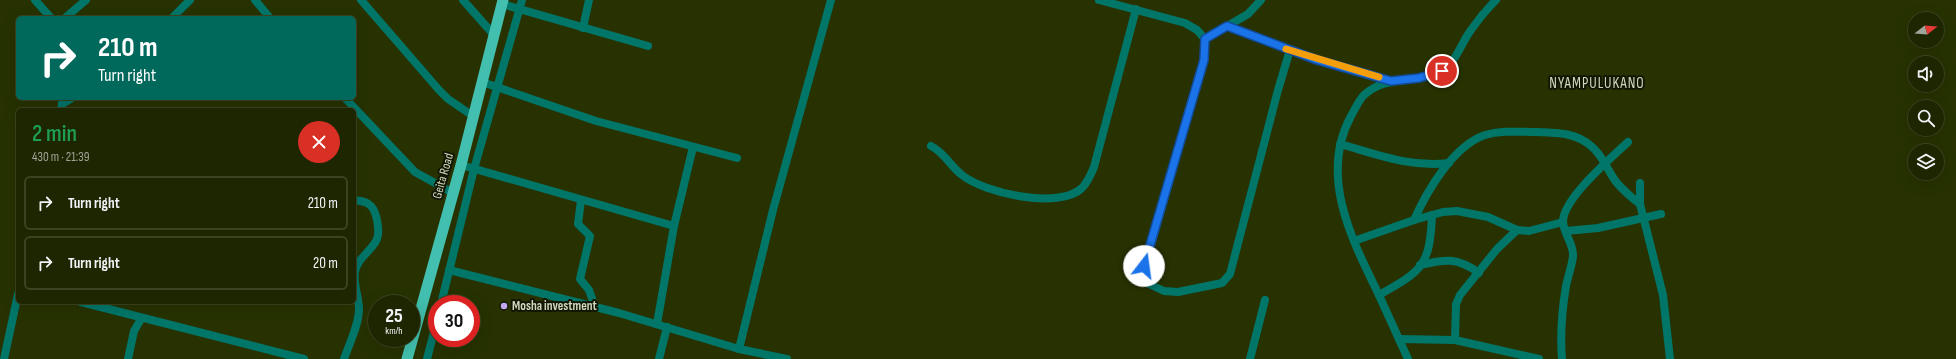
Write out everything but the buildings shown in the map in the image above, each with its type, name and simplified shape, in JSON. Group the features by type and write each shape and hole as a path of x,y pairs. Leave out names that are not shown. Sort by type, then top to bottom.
{"highway":[{"name":"Geita Road","path":"407,359 462,165 502,2"}],"street":[{"path":"35,0 49,16"},
{"path":"67,16 86,0"},
{"path":"174,16 190,0"},
{"path":"255,0 268,16"},
{"path":"361,0 439,90 448,99 473,116"},
{"path":"463,0 494,35"},
{"path":"443,295 474,169 522,0"},
{"path":"582,28 589,0"},
{"path":"739,349 773,210 831,0"},
{"path":"1099,0 1185,23 1197,30 1205,39 1204,60 1144,266 1149,284 1164,291 1178,292 1216,285 1226,280 1230,274 1278,90 1290,50"},
{"path":"1205,39 1248,14 1261,0"},
{"path":"1408,359 1354,241 1341,205 1338,190 1337,168 1340,144 1345,127 1362,96 1374,87 1391,81 1419,78 1442,71 1451,62 1471,30 1496,0"},
{"path":"502,2 519,9 582,28 648,46"},
{"path":"931,146 943,154 962,175 994,190 1035,198 1057,198 1081,189 1094,167 1136,9"},
{"path":"1227,26 1290,50 1391,81"},
{"path":"482,82 596,121 737,158"},
{"path":"347,100 354,108"},
{"path":"356,110 415,172 453,193"},
{"path":"1414,220 1427,194 1449,163 1473,140 1502,132 1563,132 1579,137 1592,146 1617,182 1640,204"},
{"path":"1562,359 1560,342 1562,314 1566,285 1573,256 1573,249 1563,222 1571,200 1628,142"},
{"path":"1340,144 1399,161 1436,165 1449,163"},
{"path":"657,324 674,226 693,147"},
{"path":"462,165 674,226"},
{"path":"1640,182 1640,204 1642,218 1664,295 1670,359"},
{"path":"356,200 371,206 374,211 378,235 375,243 359,261 356,268"},
{"path":"581,200 578,224 590,236 580,279 590,290 595,307"},
{"path":"1354,241 1414,220 1432,215 1457,211 1488,217 1518,230 1529,231 1563,222"},
{"path":"1566,231 1598,228 1661,214"},
{"path":"1379,295 1414,274 1420,265 1431,243 1432,215"},
{"path":"1455,340 1456,304 1460,295 1497,249 1518,230"},
{"path":"1420,265 1444,260 1456,261 1467,264 1479,272"},
{"path":"449,270 595,307 739,349 787,359"},
{"path":"344,359 358,317 359,301 356,286"},
{"path":"1250,359 1265,300"},
{"path":"4,359 16,303"},
{"path":"88,304 141,319 191,330 304,359"},
{"path":"114,304 116,312"},
{"path":"128,359 134,331 141,319"},
{"path":"659,359 667,327"},
{"path":"1399,339 1455,340 1539,359"},
{"path":"428,359 431,347"}],"slow traffic":[{"path":"1286,49 1317,60 1379,77"}],"place":[{"name":"Mosha investment","path":"504,306"}],"district":[{"name":"NYAMPULUKANO","path":"1597,83"}],"route":[{"path":"1144,266 1162,211 1204,60 1205,39 1227,26 1317,60 1391,81 1419,78 1433,75 1442,71"}]}
